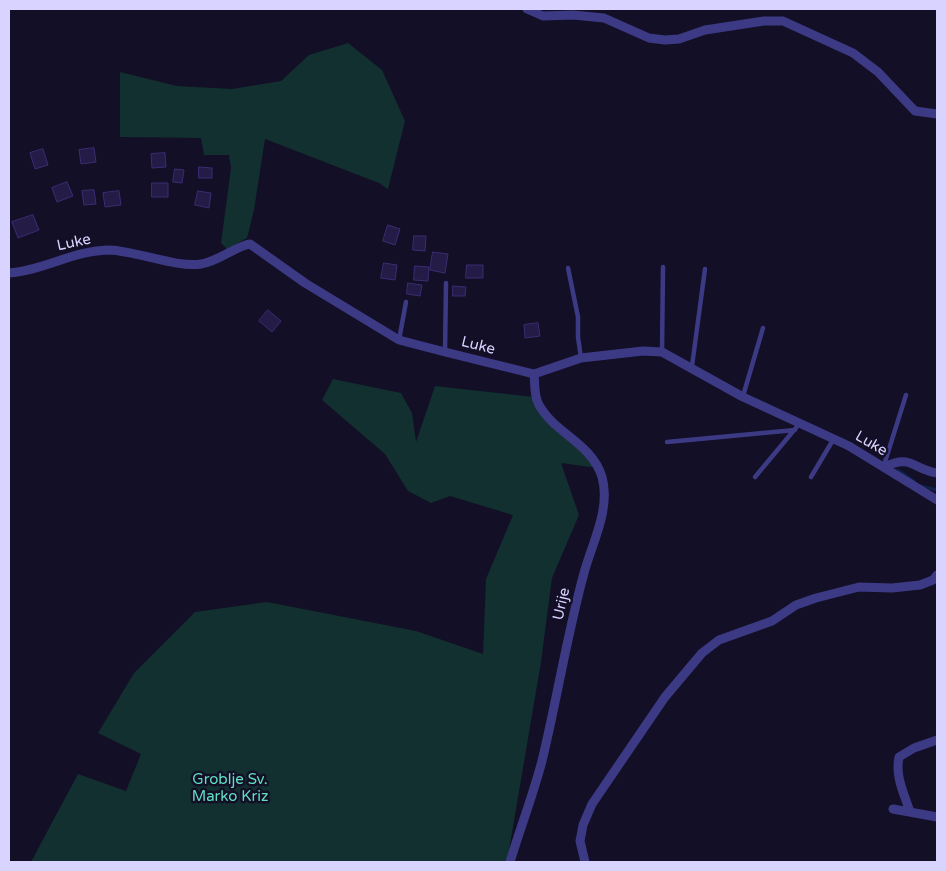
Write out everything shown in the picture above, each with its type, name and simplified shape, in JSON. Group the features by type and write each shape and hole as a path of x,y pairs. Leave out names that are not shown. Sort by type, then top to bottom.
{"street":[{"path":"527,9 543,16 572,15 604,18 649,38 665,40 679,39 705,30 764,21 783,21 853,53 878,72 915,111 937,114"},
{"name":"Luke","path":"9,273 20,272 62,258 112,250 199,265 224,256 245,244 250,244 305,283 399,340 534,374 581,358 643,351 662,352 692,366 798,427 849,446 921,492 937,500"},
{"name":"Urije","path":"510,862 542,762 584,572 600,522 603,497 602,478 594,460 548,418 539,405 535,394 534,374"},
{"path":"884,467 896,461 908,461 929,472 937,473"},
{"path":"585,862 580,841 583,825 592,804 665,697 702,653 719,640 772,621 796,605 816,598 859,587 892,588 920,585 933,580 937,575"},
{"path":"910,812 898,779 896,769 899,757 914,748 937,740"},
{"path":"893,809 937,817"}],"lane":[{"path":"662,352 663,267"},
{"path":"568,268 578,317 581,358"},
{"path":"692,366 705,269"},
{"path":"445,352 446,283"},
{"path":"399,340 406,302"},
{"path":"743,397 763,328"},
{"path":"884,467 906,395"},
{"path":"667,442 798,427"},
{"path":"755,477 798,427"},
{"path":"811,477 833,440"}],"green space":[{"path":"348,43 382,70 405,121 388,189 379,183 265,139 254,210 247,238 227,249 221,243 231,168 229,155 204,155 201,138 120,137 120,72 177,86 232,89 281,81 309,55"},
{"name":"Groblje Sv. Marko Kriz","path":"333,379 401,393 412,413 416,442 435,386 534,397 598,468 561,463 579,515 552,578 541,662 507,862 31,862 78,774 126,791 141,754 98,733 134,673 195,612 267,602 416,631 483,654 486,579 513,515 450,496 431,503 408,491 385,454 322,400"}],"building":[{"path":"94,148 96,162 81,164 79,150"},
{"path":"43,149 48,165 35,169 30,153"},
{"path":"165,153 166,167 152,168 151,154"},
{"path":"199,167 212,168 212,178 199,178"},
{"path":"175,169 184,170 182,183 173,182"},
{"path":"67,182 73,196 57,202 52,188"},
{"path":"152,183 168,183 168,197 152,197"},
{"path":"94,190 96,204 84,205 82,191"},
{"path":"119,191 121,205 105,207 103,193"},
{"path":"198,191 211,193 209,208 195,205"},
{"path":"33,215 39,230 18,238 12,222"},
{"path":"388,225 400,229 395,245 383,241"},
{"path":"414,236 426,236 425,251 413,250"},
{"path":"433,252 448,254 445,273 430,270"},
{"path":"384,263 397,265 395,280 381,278"},
{"path":"467,265 483,265 483,278 466,278"},
{"path":"415,266 429,267 428,281 414,280"},
{"path":"408,283 422,285 420,296 407,294"},
{"path":"453,286 466,287 465,296 453,296"},
{"path":"268,310 281,321 272,332 259,321"},
{"path":"538,323 540,336 525,338 524,325"}],"waterway":[{"path":"898,470 914,481"},
{"path":"921,486 937,490"}]}
